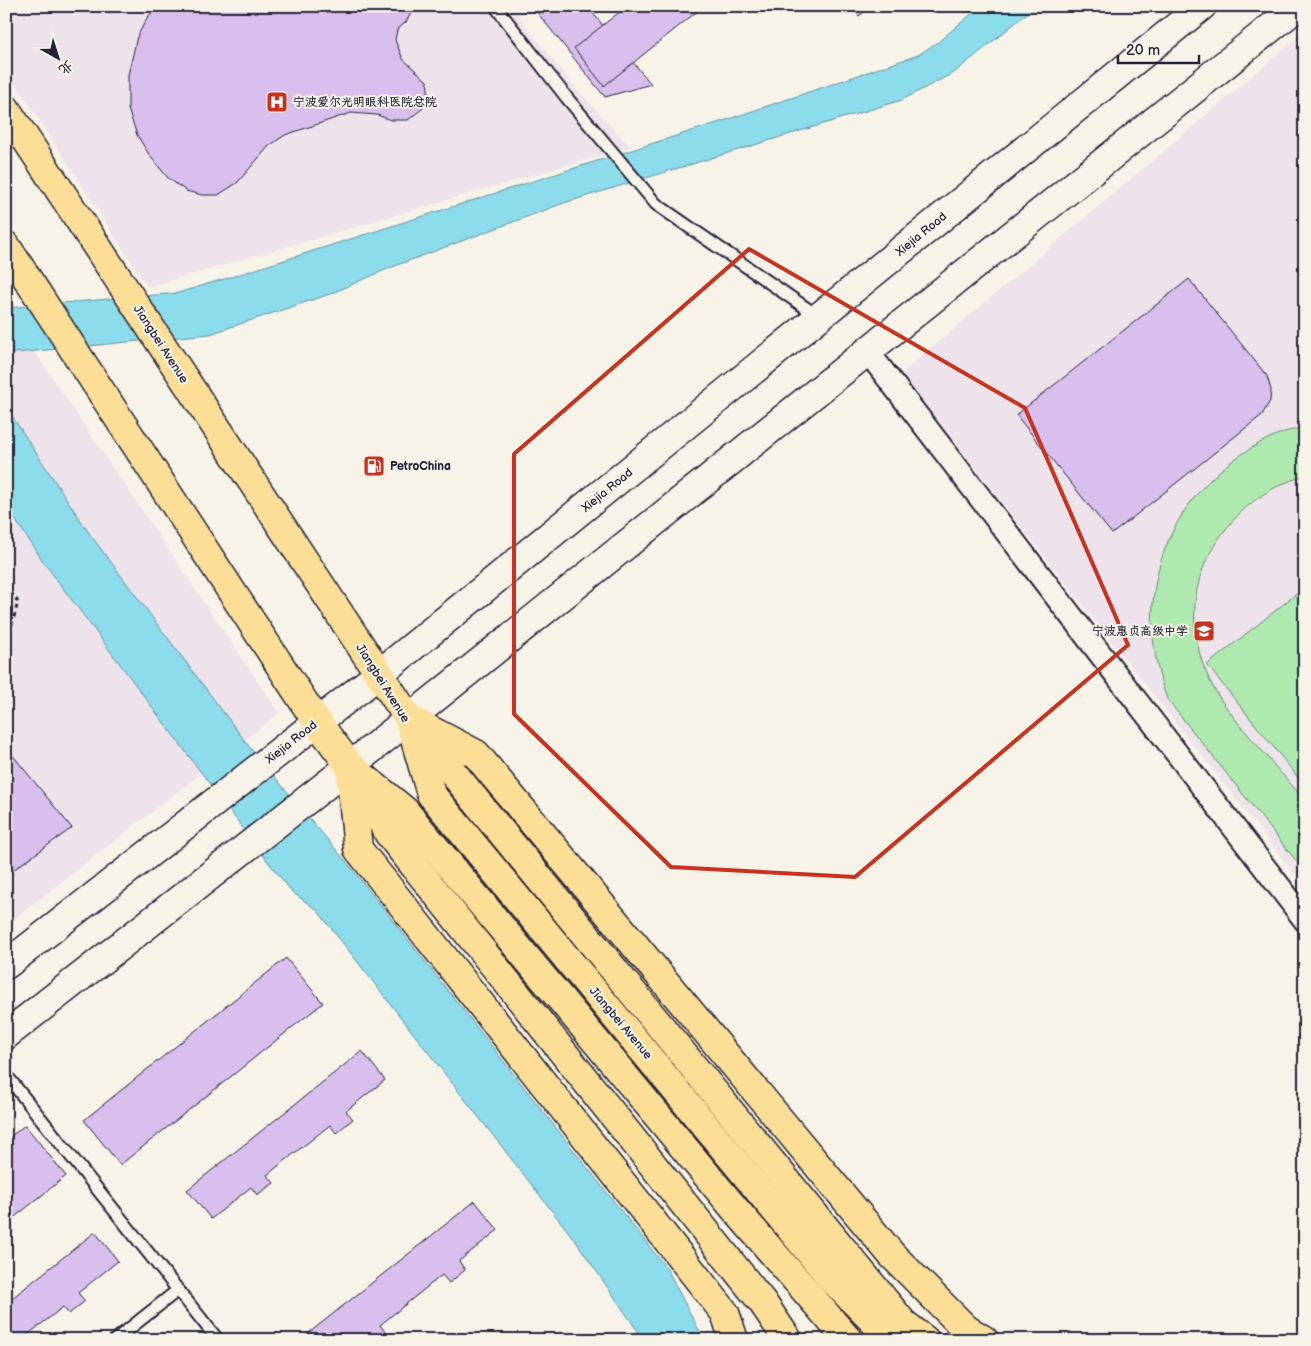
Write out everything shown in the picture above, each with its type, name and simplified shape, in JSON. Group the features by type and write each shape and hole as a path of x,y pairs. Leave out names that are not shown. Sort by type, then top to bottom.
{"main road":[{"name":"Xiejia Road","path":"6,965 379,674 1202,6"},
{"path":"6,1035 350,767 1298,6"},
{"name":"Jiangbei Avenue","path":"6,109 409,719 897,1332 925,1340"},
{"path":"6,246 316,723 350,767 389,834 764,1304 788,1340"},
{"path":"409,719 476,754 892,1255 966,1329 984,1340"},
{"path":"350,767 358,849 725,1313 734,1340"},
{"path":"350,767 404,810 734,1208 848,1340"}],"street":[{"path":"868,352 1305,920"}],"lane":[{"path":"495,6 567,98 656,204 819,317"},
{"path":"6,1074 218,1340"},
{"path":"115,1340 178,1290"}],"path":[{"path":"6,586 18,602 6,647"}],"highlighted area":[{"path":"749,249 1025,408 1128,645 855,877 671,867 514,714 514,454"}],"shaded area":[{"path":"6,6 511,6 571,83 630,147 148,287 6,69"},
{"name":"宁波惠贞高级中学","path":"1305,31 1305,887 901,374"},
{"path":"6,310 279,713 6,925"}],"green space":[{"path":"1305,428 1305,476 1277,486 1253,502 1222,534 1205,564 1198,583 1195,622 1197,642 1202,661 1209,680 1219,697 1296,790 1305,804 1305,872 1167,699 1157,664 1153,630 1154,596 1160,563 1172,532 1190,503 1213,477 1242,454 1272,437 1288,431"},
{"path":"1305,587 1305,786 1207,665"}],"water":[{"path":"981,6 1036,6 955,72 902,100 564,203 392,267 330,294 210,334 6,354 6,308 178,293 234,276 720,122 918,55 938,42"},
{"path":"6,407 89,533 251,749 349,865 667,1269 704,1340 644,1340 577,1243 317,910 292,892 272,867 45,564 6,506"}],"building":[{"name":"宁波爱尔光明眼科医院总院","path":"158,6 415,6 406,22 397,30 395,40 403,59 427,81 429,97 423,108 408,120 391,120 377,115 351,113 285,135 269,146 237,183 218,195 202,195 186,191 168,178 150,156 137,135 128,109 128,75 137,37 147,18"},
{"path":"532,6 587,6 651,84 605,97"},
{"path":"627,6 704,6 604,86 574,48"},
{"path":"851,6 871,6 859,16"},
{"path":"1189,279 1267,376 1271,390 1270,401 1262,415 1112,534 1016,415"},
{"path":"6,747 72,828 6,875"},
{"path":"286,958 323,1003 120,1165 84,1120"},
{"path":"362,1051 385,1080 346,1111 353,1119 336,1133 330,1125 267,1175 274,1183 257,1195 251,1187 211,1219 187,1190"},
{"path":"25,1125 66,1176 6,1224 6,1140"},
{"path":"475,1201 498,1230 459,1261 465,1270 449,1283 442,1275 380,1325 386,1333 378,1340 365,1340 363,1338 360,1340 300,1340"},
{"path":"95,1232 118,1261 78,1293 85,1301 69,1314 63,1307 21,1340 6,1340 6,1303"}],"place":[{"name":"宁波爱尔光明眼科医院总院","path":"277,102"},
{"name":"PetroChina","path":"374,466"},
{"name":"宁波惠贞高级中学","path":"1204,631"}]}
